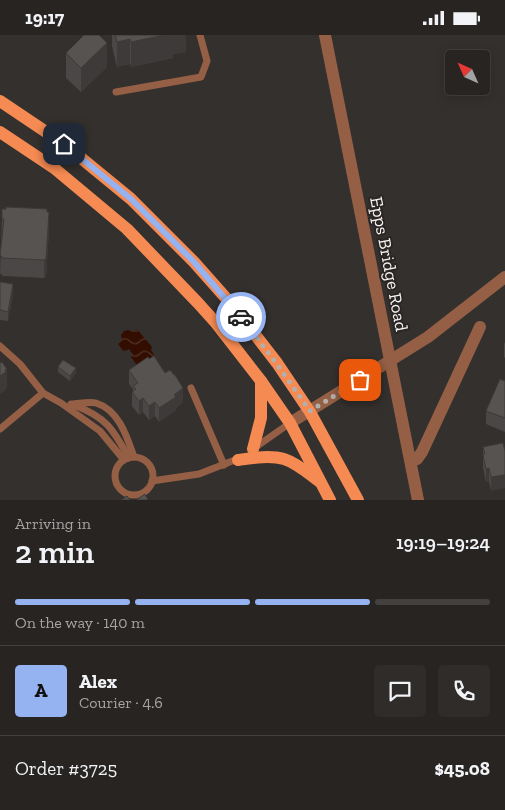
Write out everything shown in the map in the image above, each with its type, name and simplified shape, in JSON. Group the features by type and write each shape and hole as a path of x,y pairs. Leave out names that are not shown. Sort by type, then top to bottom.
{"main road":[{"path":"0,101 64,144 131,199 194,262 232,306 310,411 358,500"},
{"path":"0,132 54,168 126,229 216,323 261,381 290,423 330,500"},
{"path":"253,449 261,418 261,381"},
{"path":"238,459 272,457 284,459 297,465 322,484"}],"street":[{"name":"Epps Bridge Road","path":"325,35 418,500"},
{"path":"290,423 451,321 505,277"},
{"path":"410,461 417,459 422,452 480,327"}],"lane":[{"path":"116,92 201,77 207,61 200,35"},
{"path":"0,346 20,364 43,393 61,403 100,431 129,458"},
{"path":"191,388 224,465"},
{"path":"0,429 43,393"},
{"path":"61,403 95,403 108,411 121,424 129,458"},
{"path":"71,404 90,411 107,422 129,458"},
{"path":"96,428 108,411"},
{"path":"152,481 199,474 224,465 238,459 290,423"},
{"path":"129,458 141,459 152,469 152,481 150,487 144,492 138,495 130,495 123,492 117,485 115,479 116,470 119,464 129,458"}],"water":[{"path":"137,329 152,347 151,350 155,356 139,368 131,357 133,355 129,349 124,352 118,344 122,340 121,335 124,331 133,332"}],"building":[{"path":"84,35 99,35 107,43 81,68 66,53"},
{"path":"115,35 165,35 131,42 130,39 117,42"},
{"path":"6,207 47,209 47,212 49,212 46,259 2,258 0,256 4,219 2,219 2,209 6,209"},
{"path":"0,282 13,284 8,312 0,310"},
{"path":"154,356 165,373 170,370 183,388 174,395 176,397 159,408 155,402 149,406 143,398 139,401 132,392 136,389 133,386 138,383 129,370 148,357 149,359"},
{"path":"63,360 76,368 70,376 58,367"},
{"path":"0,362 7,369 0,376"},
{"path":"500,379 505,381 505,418 486,411"},
{"path":"503,443 505,475 491,477 489,468 486,469 483,447"},
{"path":"145,494 148,500 136,500"},
{"path":"127,496 130,500 121,500"}],"way so far":[{"path":"241,317 310,411 360,380"}],"route":[{"path":"64,144 131,199 194,262 241,317"}]}
